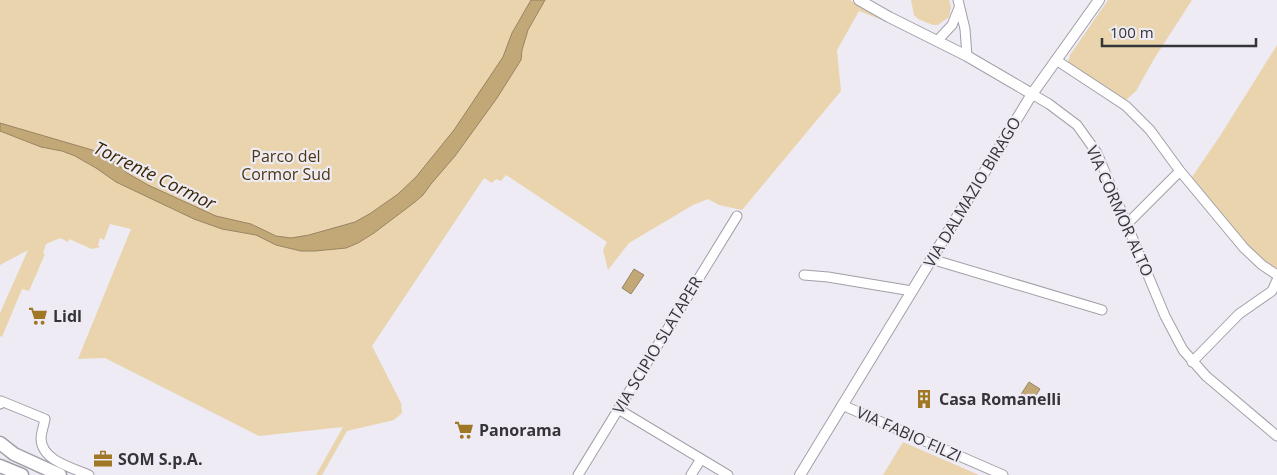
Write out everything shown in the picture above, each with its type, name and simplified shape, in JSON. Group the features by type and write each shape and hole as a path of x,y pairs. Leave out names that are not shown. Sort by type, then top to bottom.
{"main road":[{"path":"0,443 14,454 60,475"},
{"path":"0,466 22,475"}],"street":[{"name":"VIA CORMOR ALTO","path":"860,0 889,17 967,56 1032,94 1077,125 1097,153 1169,322 1184,350 1192,362 1219,388 1277,436"},
{"name":"VIA DALMAZIO BIRAGO","path":"800,475 1032,94 1099,0"},
{"path":"937,41 952,25 958,4"},
{"path":"958,4 965,28 967,56"},
{"path":"1056,60 1126,106 1150,130 1180,171 1244,248 1262,265 1277,275"},
{"path":"1127,224 1180,171"},
{"name":"VIA SCIPIO SLATAPER","path":"578,475 736,216"},
{"path":"931,259 1102,310"},
{"path":"804,275 828,277 912,291"},
{"path":"1192,362 1239,314 1272,291 1277,280"},
{"path":"1,403 45,419 41,438 48,454 54,460 89,475"},
{"name":"VIA FABIO FILZI","path":"842,405 1003,475"},
{"path":"618,409 728,475"},
{"path":"691,475 701,459"}],"green space":[{"name":"Parco del Cormor Sud","path":"0,0 850,0 887,22 859,11 837,50 841,91 742,210 719,205 708,199 693,205 629,243 608,270 603,250 607,242 506,175 501,181 496,179 492,183 484,178 372,346 401,403 402,413 394,420 347,431 322,475 316,475 343,427 259,436 105,358 78,359 131,229 110,224 104,240 100,238 98,245 100,247 92,249 69,239 68,242 60,238 46,244 43,253 45,254 29,291 22,289 2,337 0,336 0,313 28,250 0,265"},
{"path":"911,0 949,0 951,7 949,17 938,25 918,19 914,15"},
{"path":"1108,0 1192,0 1136,91 1126,100 1123,100 1068,62 1070,55"},
{"path":"1277,45 1277,268 1268,264 1245,243 1192,177"},
{"path":"903,442 979,475 883,475"}],"shaded area":[{"path":"531,0 545,0 528,30 521,60 497,98 455,156 415,202 374,233 346,248 301,251 276,245 256,235 222,229 194,219 116,182 75,156 62,151 41,147 0,131 0,123 99,152 111,158 127,173 148,185 216,216 251,224 276,236 291,238 309,235 355,222 398,194 416,177 454,130 503,57 512,33"},
{"path":"634,269 644,275 631,294 622,288"},
{"path":"1029,382 1040,389 1029,406 1018,399"}],"place":[{"name":"Lidl","path":"38,316"},
{"name":"Casa Romanelli","path":"924,399"},
{"name":"Panorama","path":"464,430"},
{"name":"SOM S.p.A.","path":"103,459"}],"water label":[{"name":"Torrente Cormor","path":"155,175"}]}
